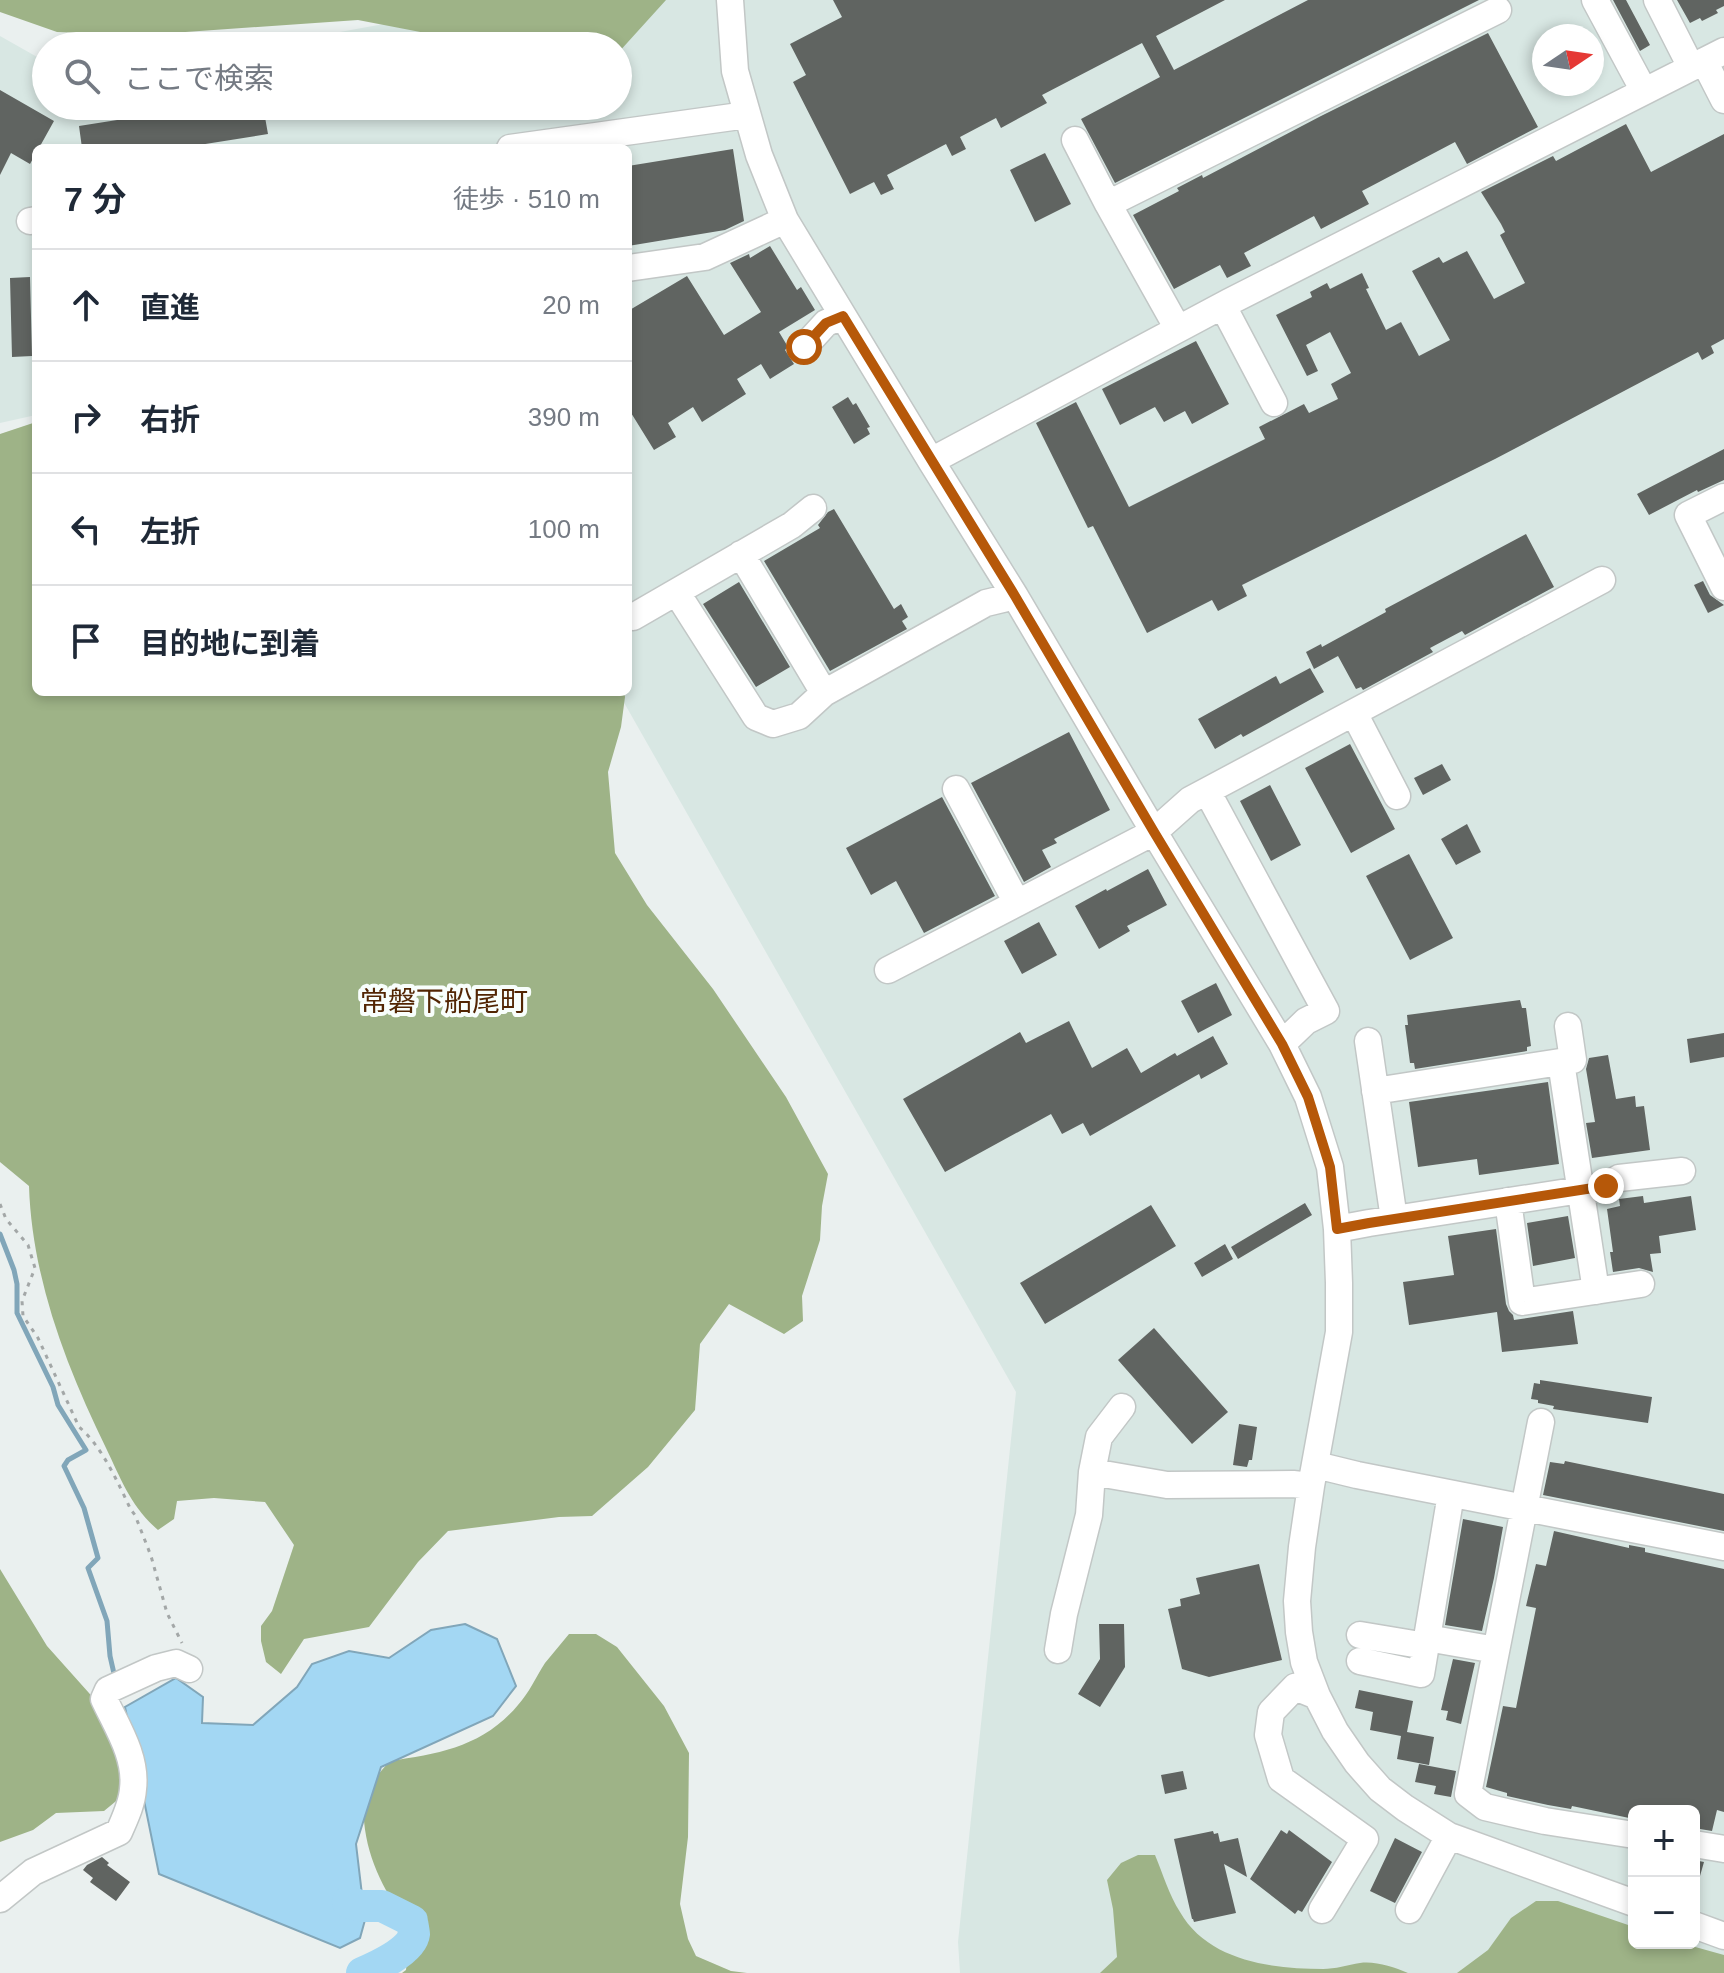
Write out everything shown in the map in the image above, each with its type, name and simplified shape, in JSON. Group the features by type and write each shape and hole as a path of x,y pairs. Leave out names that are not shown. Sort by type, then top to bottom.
{"street":[{"path":"730,0 735,71 759,155 785,220 1015,596 1282,1044 1308,1097 1330,1167 1337,1229 1339,1332 1302,1547 1297,1601 1304,1662 1317,1696 1335,1731 1357,1763 1380,1789 1405,1808 1449,1836 1628,1901"},
{"path":"1595,0 1644,91"},
{"path":"1657,0 1706,60 1724,100"},
{"path":"1108,204 1498,10"},
{"path":"931,461 1178,329 1706,60"},
{"path":"581,143 747,115"},
{"path":"1075,140 1178,329"},
{"path":"632,267 705,257 785,220"},
{"path":"1223,306 1274,403"},
{"path":"804,347 826,323 843,316"},
{"path":"1724,497 1688,515 1724,587"},
{"path":"633,617 792,525 813,508"},
{"path":"741,554 824,693"},
{"path":"888,970 1154,832 1190,800 1602,580"},
{"path":"677,593 756,717 773,724 799,716 824,693 986,603 1015,596"},
{"path":"1354,713 1397,796"},
{"path":"956,789 1017,903"},
{"path":"1207,791 1326,1011 1306,1021 1282,1044"},
{"path":"1375,1091 1573,1060 1568,1026"},
{"path":"1368,1041 1394,1219"},
{"path":"1561,1062 1596,1291"},
{"path":"1337,1229 1606,1186 1619,1178 1682,1171"},
{"path":"1508,1201 1522,1302 1641,1284"},
{"path":"1058,1650 1089,1515 1092,1472 1099,1437 1122,1407"},
{"path":"1541,1422 1468,1794 1485,1807 1545,1821 1628,1834"},
{"path":"1092,1472 1167,1485 1293,1484 1314,1476 1451,1494 1724,1547"},
{"path":"1360,1661 1421,1674 1451,1494"},
{"path":"1360,1635 1496,1650"},
{"path":"0,1899 33,1872 119,1832 134,1787 132,1759 104,1699 108,1690 156,1668 187,1660"},
{"path":"1317,1696 1295,1687 1271,1712 1268,1735 1281,1779 1365,1839 1322,1910"},
{"path":"1409,1910 1449,1836"},
{"path":"1700,1845 1724,1849"},
{"path":"1700,1927 1724,1936"}],"path":[{"path":"0,1204 6,1219 28,1245 35,1268 22,1301 23,1316 38,1338 79,1427 104,1459 135,1515 151,1556 167,1613 187,1660"}],"shaded area":[{"path":"516,0 1724,0 1724,1973 960,1973 958,1942 1016,1392 620,696 632,696 632,144 32,144 32,416 0,423 0,36 32,54 32,120 632,120 632,32 340,32"}],"green space":[{"path":"0,0 666,0 632,38 632,32 420,32 358,20 186,32 57,32 0,12"},
{"path":"32,423 32,696 625,696 621,727 608,772 615,853 647,905 713,989 786,1097 828,1174 820,1240 802,1296 803,1321 784,1334 729,1304 700,1344 695,1410 648,1467 592,1516 559,1517 448,1531 418,1562 369,1627 304,1639 281,1674 266,1662 261,1626 272,1611 294,1545 265,1502 214,1498 177,1501 174,1519 158,1530 141,1512 122,1482 91,1417 54,1321 37,1254 29,1186 0,1162 0,434"},
{"path":"0,1569 47,1646 139,1749 121,1797 104,1811 56,1813 33,1830 0,1842"},
{"path":"569,1634 596,1634 617,1647 664,1706 689,1753 688,1837 680,1904 688,1939 696,1956 731,1971 747,1973 402,1973 406,1970 410,1929 374,1865 366,1837 363,1809 368,1791 390,1761 444,1751 491,1730 522,1700 545,1663"},
{"path":"1138,1855 1155,1855 1169,1892 1192,1929 1224,1952 1283,1967 1328,1969 1372,1963 1408,1973 1100,1973 1117,1957 1107,1880 1121,1863"},
{"path":"1536,1901 1558,1901 1628,1925 1628,1949 1700,1948 1724,1955 1724,1973 1457,1973 1488,1950 1511,1918"}],"water":[{"path":"465,1624 497,1639 516,1686 493,1716 381,1767 356,1844 365,1920 360,1938 340,1948 159,1874 125,1707 176,1678 203,1697 202,1723 253,1725 297,1687 312,1664 349,1651 389,1658 431,1630"}],"building":[{"path":"833,0 1225,0 1156,36 1174,70 1308,0 1479,0 1115,183 1081,119 1160,77 1142,43 1042,95 1047,103 1001,128 996,118 960,137 966,149 952,156 946,144 887,175 894,189 881,195 874,182 850,194 793,82 806,75 790,44 842,17"},
{"path":"1613,0 1626,0 1650,45 1640,51"},
{"path":"1677,0 1724,0 1724,6 1716,10 1718,13 1702,21 1700,18 1690,23"},
{"path":"1488,33 1538,127 1467,164 1455,142 1362,191 1369,204 1321,229 1314,216 1244,253 1251,266 1227,278 1220,265 1174,289 1133,215 1202,175 1203,178"},
{"path":"0,90 32,108 32,120 54,121 41,144 32,144 30,164 11,153 0,175"},
{"path":"117,120 266,120 268,134 205,144 81,144 79,126"},
{"path":"1626,124 1651,172 1724,134 1724,339 1711,346 1714,353 1702,360 1698,352 1495,459 1242,585 1247,596 1218,611 1212,600 1147,633 1093,526 1088,528 1036,423 1076,402 1129,507 1265,439 1259,427 1304,404 1309,413 1338,399 1331,384 1351,373 1330,332 1306,345 1318,371 1307,376 1276,315 1312,297 1310,292 1327,283 1330,289 1362,273 1369,288 1366,289 1386,330 1401,322 1419,356 1450,340 1412,271 1439,257 1443,263 1467,251 1494,299 1525,283 1500,235 1505,232 1481,192 1553,156 1556,161"},
{"path":"733,149 744,221 725,230 632,245 632,165"},
{"path":"1045,153 1071,204 1035,222 1010,170"},
{"path":"770,246 797,290 801,287 815,310 779,332 794,364 770,379 761,364 737,379 746,394 702,422 693,407 668,423 676,437 654,450 632,414 632,309 687,276 724,335 761,312 730,263 749,254 750,258"},
{"path":"30,277 32,356 12,357 10,278"},
{"path":"1196,341 1229,404 1192,424 1185,411 1164,422 1155,407 1120,425 1102,389"},
{"path":"848,397 853,405 856,403 870,427 867,428 870,434 854,444 832,407"},
{"path":"1724,449 1724,480 1649,515 1637,494"},
{"path":"834,509 894,609 901,604 908,617 902,621 907,629 830,671 764,561 820,528 818,525"},
{"path":"1526,534 1554,587 1465,635 1462,631 1430,648 1433,652 1363,690 1361,687 1356,689 1338,656 1314,669 1306,652 1321,644 1322,647 1386,612 1385,609"},
{"path":"1703,581 1710,595 1724,605 1708,613 1694,585"},
{"path":"739,582 790,667 756,687 703,604"},
{"path":"1310,668 1324,692 1215,749 1198,719 1276,676 1280,684"},
{"path":"1069,732 1110,810 1054,839 1057,843 1042,850 1051,867 1024,882 971,783"},
{"path":"1350,744 1395,829 1351,853 1305,768"},
{"path":"1442,764 1451,780 1423,795 1414,778"},
{"path":"1270,785 1301,845 1271,861 1240,801"},
{"path":"942,797 995,896 924,933 896,881 871,895 846,848"},
{"path":"1467,824 1481,852 1456,865 1441,839"},
{"path":"1409,854 1453,938 1410,960 1366,876"},
{"path":"1148,869 1167,905 1127,926 1130,931 1099,949 1075,906"},
{"path":"1039,922 1057,955 1022,974 1004,941"},
{"path":"1216,983 1232,1015 1198,1033 1181,1001"},
{"path":"1520,1000 1522,1008 1526,1008 1531,1046 1527,1047 1527,1051 1415,1069 1414,1063 1410,1063 1405,1025 1408,1025 1407,1015"},
{"path":"1069,1021 1092,1068 1127,1048 1141,1073 1213,1036 1228,1064 1201,1079 1199,1074 1090,1136 1083,1123 1062,1134 1051,1114 945,1172 903,1099 1020,1032 1026,1043"},
{"path":"1724,1033 1724,1057 1690,1063 1687,1039"},
{"path":"1608,1055 1616,1099 1635,1096 1636,1107 1644,1106 1650,1150 1592,1158 1586,1123 1595,1122 1586,1069 1589,1058"},
{"path":"1548,1082 1559,1164 1479,1175 1477,1159 1418,1167 1409,1102"},
{"path":"1643,1196 1644,1203 1691,1196 1696,1230 1659,1236 1661,1253 1650,1254 1653,1272 1639,1268 1613,1272 1607,1209 1620,1206 1619,1199"},
{"path":"1305,1203 1312,1215 1238,1259 1231,1247"},
{"path":"1151,1205 1176,1246 1045,1324 1020,1283"},
{"path":"1568,1216 1575,1258 1533,1266 1527,1223"},
{"path":"1496,1229 1506,1304 1514,1320 1573,1311 1578,1344 1502,1352 1497,1312 1409,1325 1403,1282 1454,1275 1448,1236"},
{"path":"1225,1244 1233,1259 1202,1277 1194,1263"},
{"path":"1154,1328 1228,1412 1192,1444 1118,1360"},
{"path":"1540,1380 1652,1397 1648,1423 1553,1409 1554,1406 1531,1399 1534,1383 1540,1384"},
{"path":"1239,1424 1257,1427 1252,1460 1249,1460 1247,1467 1233,1465"},
{"path":"1565,1461 1724,1494 1724,1531 1543,1495 1550,1462 1564,1464"},
{"path":"1463,1519 1503,1527 1482,1631 1445,1625"},
{"path":"1554,1531 1629,1548 1629,1545 1645,1548 1645,1552 1724,1569 1724,1812 1717,1810 1712,1831 1700,1829 1700,1805 1628,1805 1628,1818 1572,1806 1571,1809 1548,1805 1507,1796 1507,1793 1486,1787 1503,1706 1516,1708 1536,1608 1526,1606 1536,1564 1546,1566"},
{"path":"1259,1564 1282,1660 1209,1677 1182,1669 1168,1609 1181,1606 1180,1599 1200,1594 1196,1578"},
{"path":"1099,1624 1124,1624 1125,1667 1100,1707 1078,1694 1100,1659"},
{"path":"1453,1659 1475,1663 1461,1724 1446,1720 1448,1711 1441,1710"},
{"path":"1359,1690 1413,1701 1407,1732 1434,1737 1429,1765 1397,1759 1401,1736 1370,1730 1373,1712 1355,1708"},
{"path":"1419,1764 1456,1771 1451,1797 1434,1794 1436,1786 1415,1782"},
{"path":"1183,1771 1187,1789 1165,1794 1161,1775"},
{"path":"1281,1830 1287,1834 1289,1830 1332,1862 1302,1912 1298,1910 1295,1914 1250,1879"},
{"path":"1213,1831 1214,1834 1218,1833 1220,1842 1238,1838 1247,1877 1224,1864 1236,1913 1194,1922 1174,1839"},
{"path":"1395,1838 1422,1852 1395,1903 1370,1891"},
{"path":"102,1857 109,1863 107,1865 130,1882 116,1901 90,1882 93,1878 83,1870"}],"waterway":[{"path":"0,1234 14,1270 17,1313 53,1387 58,1405 86,1450 68,1460 64,1466 84,1508 98,1558 88,1568 107,1621 115,1678"},
{"path":"348,1902 361,1906 382,1906 412,1921 414,1934 407,1946 392,1958 362,1973"}],"district":[{"name":"常磐下船尾町","path":"444,1001"}],"route":[{"path":"804,347 826,323 843,316 1015,596 1282,1044 1308,1097 1330,1167 1337,1229 1606,1186"}]}
